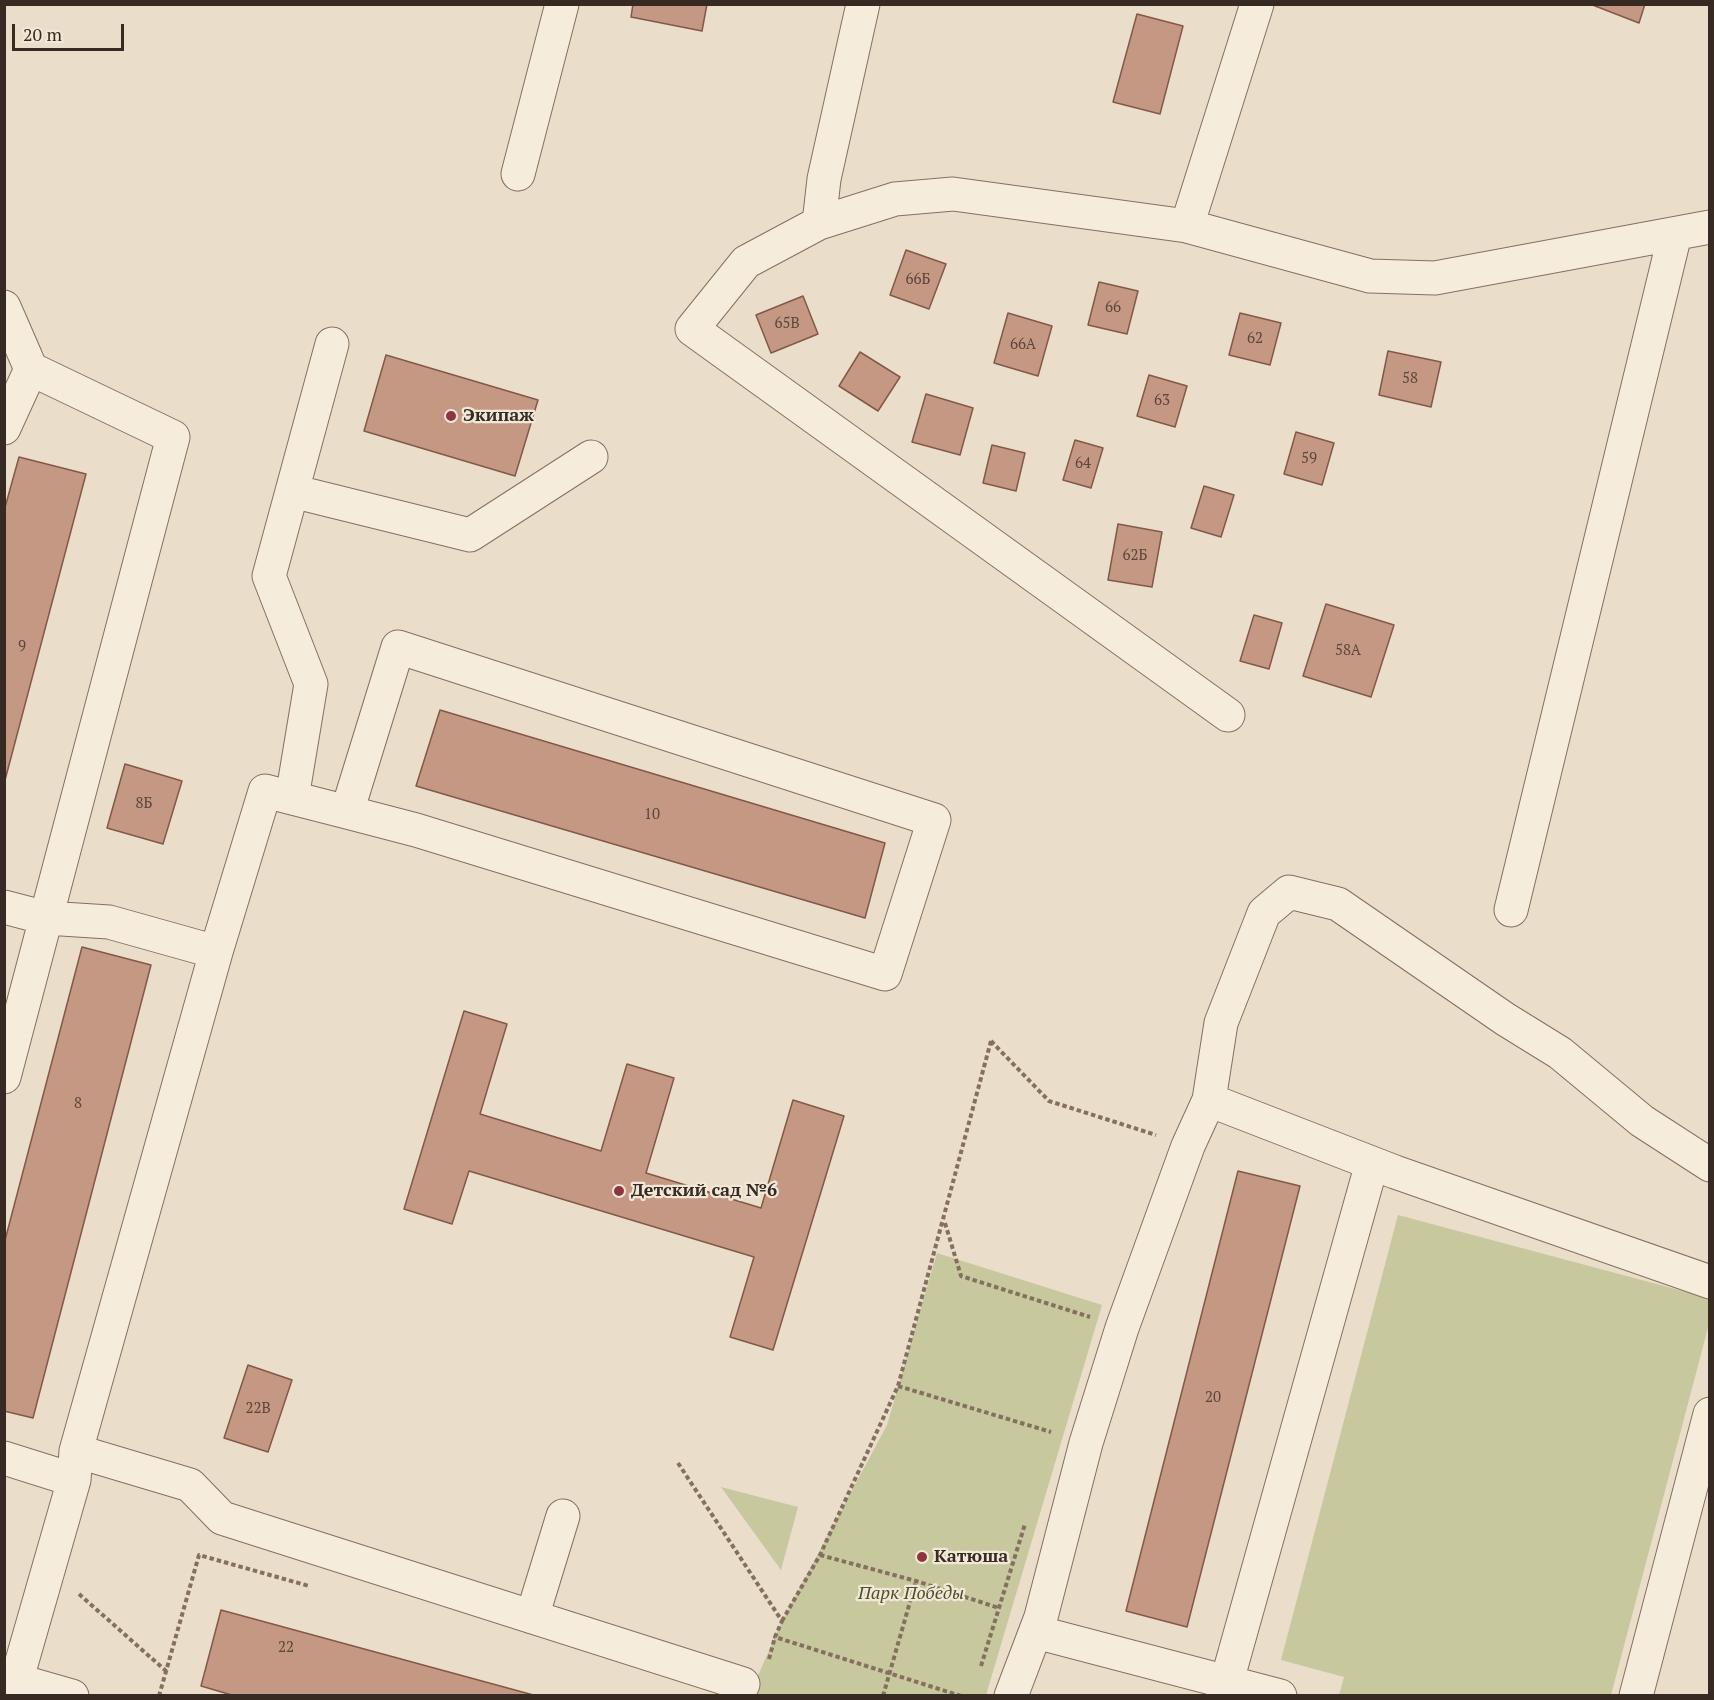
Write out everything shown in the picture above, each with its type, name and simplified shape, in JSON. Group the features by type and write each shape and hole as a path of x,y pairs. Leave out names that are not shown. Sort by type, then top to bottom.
{"street":[{"path":"518,174 562,4"},
{"path":"819,223 824,179 863,4"},
{"path":"1187,226 1257,4"},
{"path":"1228,714 692,329 746,262 819,223 895,199 953,194 1187,226 1370,276 1435,278 1710,227"},
{"path":"1511,910 1674,234"},
{"path":"4,307 32,369 173,437 4,1077"},
{"path":"292,798 311,684 269,576 332,344"},
{"path":"4,428 32,369"},
{"path":"292,491 470,535 591,457"},
{"path":"72,1695 14,1688 216,952 265,791 346,812 416,830 885,974 934,819 398,647 346,812"},
{"path":"1011,1695 1039,1624 1086,1443 1122,1328 1188,1146 1209,1100 1221,1023 1264,913 1289,892 1338,904 1505,1019 1560,1053 1642,1121 1710,1165"},
{"path":"4,907 46,918 109,922 216,952"},
{"path":"1209,1100 1372,1163 1710,1282"},
{"path":"1227,1682 1372,1163"},
{"path":"1636,1695 1710,1414"},
{"path":"4,1458 75,1466 190,1485 222,1518 743,1684 737,1695"},
{"path":"532,1617 563,1516"},
{"path":"1039,1624 1227,1682 1280,1695"}],"path":[{"path":"961,1695 775,1637 820,1555 898,1386 991,1041 1049,1101 1188,1146"},
{"path":"944,1222 961,1276 1122,1328"},
{"path":"898,1386 1086,1443"},
{"path":"678,1462 782,1621"},
{"path":"159,1695 199,1555 313,1588"},
{"path":"820,1555 916,1581 999,1608 1039,1624"},
{"path":"48,1567 166,1671"},
{"path":"883,1695 916,1581"}],"green space":[{"path":"1398,1215 1709,1298 1709,1324 1611,1695 1339,1695 1344,1677 1281,1660"},
{"name":"Парк Победы","path":"937,1253 1102,1305 986,1695 749,1696 782,1621 887,1425"},
{"path":"721,1487 798,1507 781,1570"}],"building":[{"path":"633,4 707,4 702,31 631,17"},
{"path":"1590,4 1645,4 1639,23"},
{"path":"1137,14 1183,26 1160,114 1113,102"},
{"path":"906,250 946,264 929,309 890,295"},
{"path":"1099,282 1138,291 1127,334 1088,325"},
{"path":"803,296 818,334 771,353 756,315"},
{"path":"1008,313 1052,326 1038,376 994,363"},
{"path":"1240,313 1281,323 1270,365 1229,355"},
{"path":"1388,351 1441,362 1431,407 1379,395"},
{"path":"860,352 900,377 878,411 839,386"},
{"name":"Экипаж","path":"386,355 538,400 515,476 364,431"},
{"path":"1149,375 1187,386 1175,427 1137,416"},
{"path":"926,394 973,408 960,455 912,442"},
{"path":"1296,432 1334,443 1322,485 1284,474"},
{"path":"1075,440 1103,448 1091,488 1063,480"},
{"path":"992,445 1025,453 1016,491 983,483"},
{"path":"19,457 86,474 4,784 4,511"},
{"path":"1204,486 1234,495 1221,537 1191,528"},
{"path":"1118,524 1162,532 1152,587 1108,580"},
{"path":"1326,604 1394,625 1371,697 1303,676"},
{"path":"1254,615 1282,623 1269,669 1240,661"},
{"path":"440,710 885,843 865,918 416,786"},
{"path":"125,764 182,781 163,844 107,828"},
{"path":"82,947 151,965 33,1418 4,1411 4,1244"},
{"name":"Детский сад №6","path":"464,1011 507,1024 480,1114 601,1151 627,1064 674,1078 646,1173 761,1208 793,1100 844,1116 773,1350 730,1337 754,1257 469,1171 452,1224 404,1209"},
{"path":"1238,1171 1300,1186 1187,1627 1126,1611"},
{"path":"248,1365 292,1380 268,1452 224,1438"},
{"path":"221,1610 537,1696 235,1696 201,1686"}],"place":[{"name":"Экипаж","path":"451,416"},
{"name":"Детский сад №6","path":"619,1191"},
{"name":"Катюша","path":"922,1557"}]}
